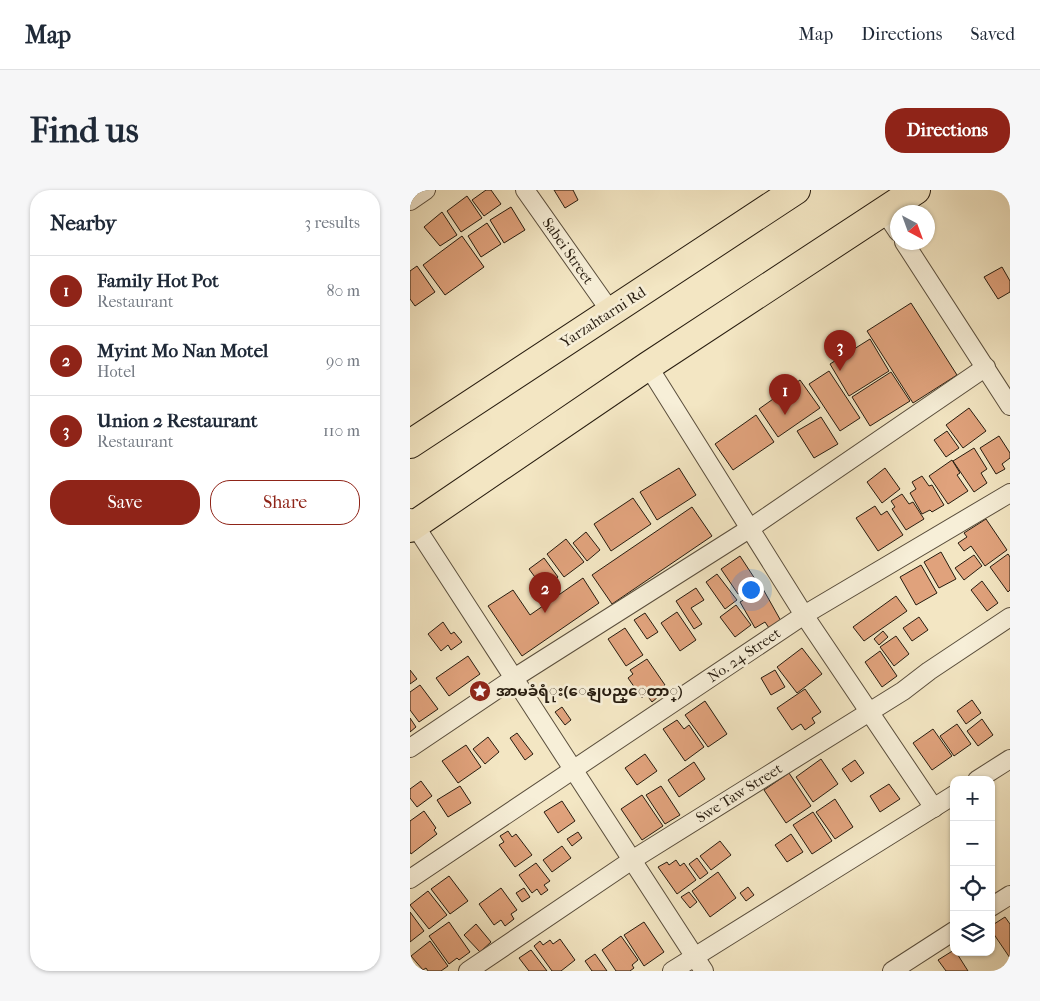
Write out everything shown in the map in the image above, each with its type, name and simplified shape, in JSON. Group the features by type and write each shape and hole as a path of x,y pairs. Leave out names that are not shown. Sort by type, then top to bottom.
{"main road":[{"name":"Yarzahtarni Rd","path":"410,444 796,190"},
{"path":"904,205 916,190"},
{"path":"412,524 648,366 890,223"}],"street":[{"path":"410,201 426,190"},
{"name":"Sabei Street","path":"526,190 611,312"},
{"path":"909,250 1010,406"},
{"path":"648,366 804,615 934,808"},
{"path":"410,748 514,678 749,529 986,367"},
{"name":"No. 24 Street","path":"410,879 804,615 1010,494"},
{"path":"412,524 699,964"},
{"name":"Swe Taw Street","path":"468,971 632,860 903,691 929,671 1010,617"},
{"path":"984,776 1010,758"},
{"path":"672,971 699,964 950,798"},
{"path":"995,904 1010,895"},
{"path":"892,971 950,934"}],"building":[{"path":"486,190 491,190 501,204 484,216 472,200"},
{"path":"554,190 573,190 578,200 565,208"},
{"path":"467,196 482,218 461,232 447,211"},
{"path":"511,207 525,230 504,243 490,220"},
{"path":"442,212 457,235 440,246 424,227"},
{"path":"487,223 501,244 481,257 468,236"},
{"path":"462,236 484,267 445,295 423,265"},
{"path":"417,266 435,292 415,306 410,299 410,271"},
{"path":"1002,267 1010,281 1010,292 998,299 984,277"},
{"path":"911,303 957,375 913,403 867,331"},
{"path":"870,339 889,371 849,396 830,364"},
{"path":"829,371 860,418 840,431 809,384"},
{"path":"891,372 910,401 870,426 852,397"},
{"path":"800,380 820,408 778,437 759,409"},
{"path":"969,408 986,431 963,448 946,425"},
{"path":"756,415 774,442 733,470 715,444"},
{"path":"821,417 838,444 814,458 797,431"},
{"path":"947,431 959,448 946,457 934,440"},
{"path":"999,436 1010,453 1010,458 1002,464 1005,469 996,474 980,448"},
{"path":"974,448 987,469 981,473 987,483 974,492 953,461"},
{"path":"952,460 960,473 957,475 968,491 948,504 929,476"},
{"path":"679,468 696,495 657,520 640,492"},
{"path":"885,468 900,489 882,503 867,482"},
{"path":"922,476 929,486 932,485 944,505 932,512 930,510 922,514 910,493 916,489 912,482"},
{"path":"902,494 909,504 913,502 924,519 906,530 892,509 895,507 891,501"},
{"path":"633,498 651,524 611,551 594,524"},
{"path":"875,506 881,515 887,511 903,535 878,551 856,518"},
{"path":"692,507 712,536 612,604 592,575"},
{"path":"986,519 1007,550 985,566 971,546 964,551 958,543 967,537 964,533"},
{"path":"586,532 600,550 587,561 573,543"},
{"path":"566,539 584,562 564,577 547,554"},
{"path":"941,552 956,579 939,588 924,562"},
{"path":"1008,554 1010,557 1010,590 1008,592 990,567"},
{"path":"974,555 982,566 964,580 955,568"},
{"path":"740,556 757,582 738,594 721,569"},
{"path":"544,558 558,577 543,588 529,569"},
{"path":"921,565 937,593 916,605 900,577"},
{"path":"717,574 737,600 725,609 706,582"},
{"path":"583,578 599,603 522,656 488,606 513,590 530,615"},
{"path":"982,581 998,603 987,611 971,590"},
{"path":"696,588 704,600 691,608 702,624 694,629 676,601"},
{"path":"763,589 781,621 769,628 765,622 755,628 740,602"},
{"path":"896,596 907,611 864,641 853,627"},
{"path":"736,605 751,625 735,637 720,617"},
{"path":"677,612 696,640 680,651 661,623"},
{"path":"645,613 658,632 647,639 634,620"},
{"path":"919,617 928,630 912,641 903,628"},
{"path":"443,622 451,634 454,632 462,642 451,650 448,645 441,651 428,634"},
{"path":"625,628 643,655 626,666 608,639"},
{"path":"883,631 888,637 879,645 874,639"},
{"path":"896,636 909,654 894,666 880,647"},
{"path":"802,648 822,674 797,693 777,667"},
{"path":"880,651 897,676 882,687 865,662"},
{"path":"468,656 480,674 449,696 436,678"},
{"path":"647,659 665,685 655,693 658,697 652,702 646,694 642,698 628,678 633,674 630,670"},
{"path":"410,670 417,679 410,684"},
{"path":"775,670 785,687 771,695 761,678"},
{"path":"420,685 438,709 419,722 410,710 410,692"},
{"path":"805,689 821,712 812,718 815,723 805,730 801,724 792,730 777,708"},
{"path":"972,700 981,713 966,724 957,711"},
{"path":"705,701 727,734 708,747 685,715"},
{"path":"562,707 571,720 565,725 555,712"},
{"path":"410,718 416,727 410,732"},
{"path":"982,719 993,735 978,746 967,731"},
{"path":"677,720 684,729 689,725 704,747 685,761 663,729"},
{"path":"957,724 971,744 954,756 940,736"},
{"path":"933,729 952,756 932,770 913,743"},
{"path":"517,733 533,754 525,760 510,738"},
{"path":"488,737 499,752 485,764 473,749"},
{"path":"466,745 481,767 458,783 442,761"},
{"path":"645,754 657,771 637,785 625,768"},
{"path":"821,759 838,784 813,802 796,777"},
{"path":"855,760 864,773 851,782 842,769"},
{"path":"694,762 705,779 679,797 668,780"},
{"path":"789,773 811,806 786,823 764,790"},
{"path":"421,781 432,796 417,807 410,798 410,789"},
{"path":"889,784 900,799 880,812 870,796"},
{"path":"460,786 471,803 448,817 437,800"},
{"path":"661,786 680,815 665,824 646,795"},
{"path":"642,795 663,826 642,840 621,809"},
{"path":"835,799 853,827 835,839 816,812"},
{"path":"562,801 575,821 558,833 544,812"},
{"path":"424,811 436,828 434,830 437,834 411,854 410,821"},
{"path":"813,812 832,841 812,854 793,825"},
{"path":"508,831 512,837 516,834 532,855 515,867 499,845 504,842 500,836"},
{"path":"578,832 582,838 572,846 567,839"},
{"path":"791,834 803,852 787,862 775,845"},
{"path":"720,841 731,855 711,870 700,856"},
{"path":"562,846 571,858 552,872 543,860"},
{"path":"697,858 708,873 700,879 689,864"},
{"path":"676,860 680,866 684,863 696,880 677,894 658,867 667,862 669,865"},
{"path":"536,863 550,881 544,885 548,890 541,895 537,889 532,893 519,875"},
{"path":"718,872 736,898 710,917 692,891"},
{"path":"449,876 468,901 450,914 431,889"},
{"path":"748,887 754,895 746,901 740,893"},
{"path":"501,888 517,910 511,914 514,919 505,926 501,920 494,925 479,904"},
{"path":"524,888 530,897 522,902 516,893"},
{"path":"428,891 447,915 429,929 410,905"},
{"path":"689,892 697,902 690,908 681,897"},
{"path":"410,912 424,931 410,942"},
{"path":"1005,917 1010,924 1010,958 995,936 995,923"},
{"path":"449,922 470,952 449,964 429,936"},
{"path":"644,922 664,952 644,966 624,935"},
{"path":"476,924 491,942 480,952 464,935"},
{"path":"621,936 638,960 632,965 634,968 630,971 616,971 602,950"},
{"path":"560,939 575,960 561,971 552,971 534,946 540,941 543,945 550,940 553,944"},
{"path":"430,941 448,966 441,971 428,971 426,968 423,970 411,956"},
{"path":"531,950 547,971 529,971 519,958"},
{"path":"950,952 950,956 959,956 968,971 946,971 938,960"},
{"path":"595,954 607,971 592,971 585,961"}],"place":[{"name":"Union 2 Restaurant","path":"840,371"},
{"name":"Family Hot Pot","path":"785,415"},
{"name":"Myint Mo Nan Motel","path":"545,613"},
{"name":"အာမခံရံုး(ေနျပည္ေတာ္)","path":"480,691"}]}
